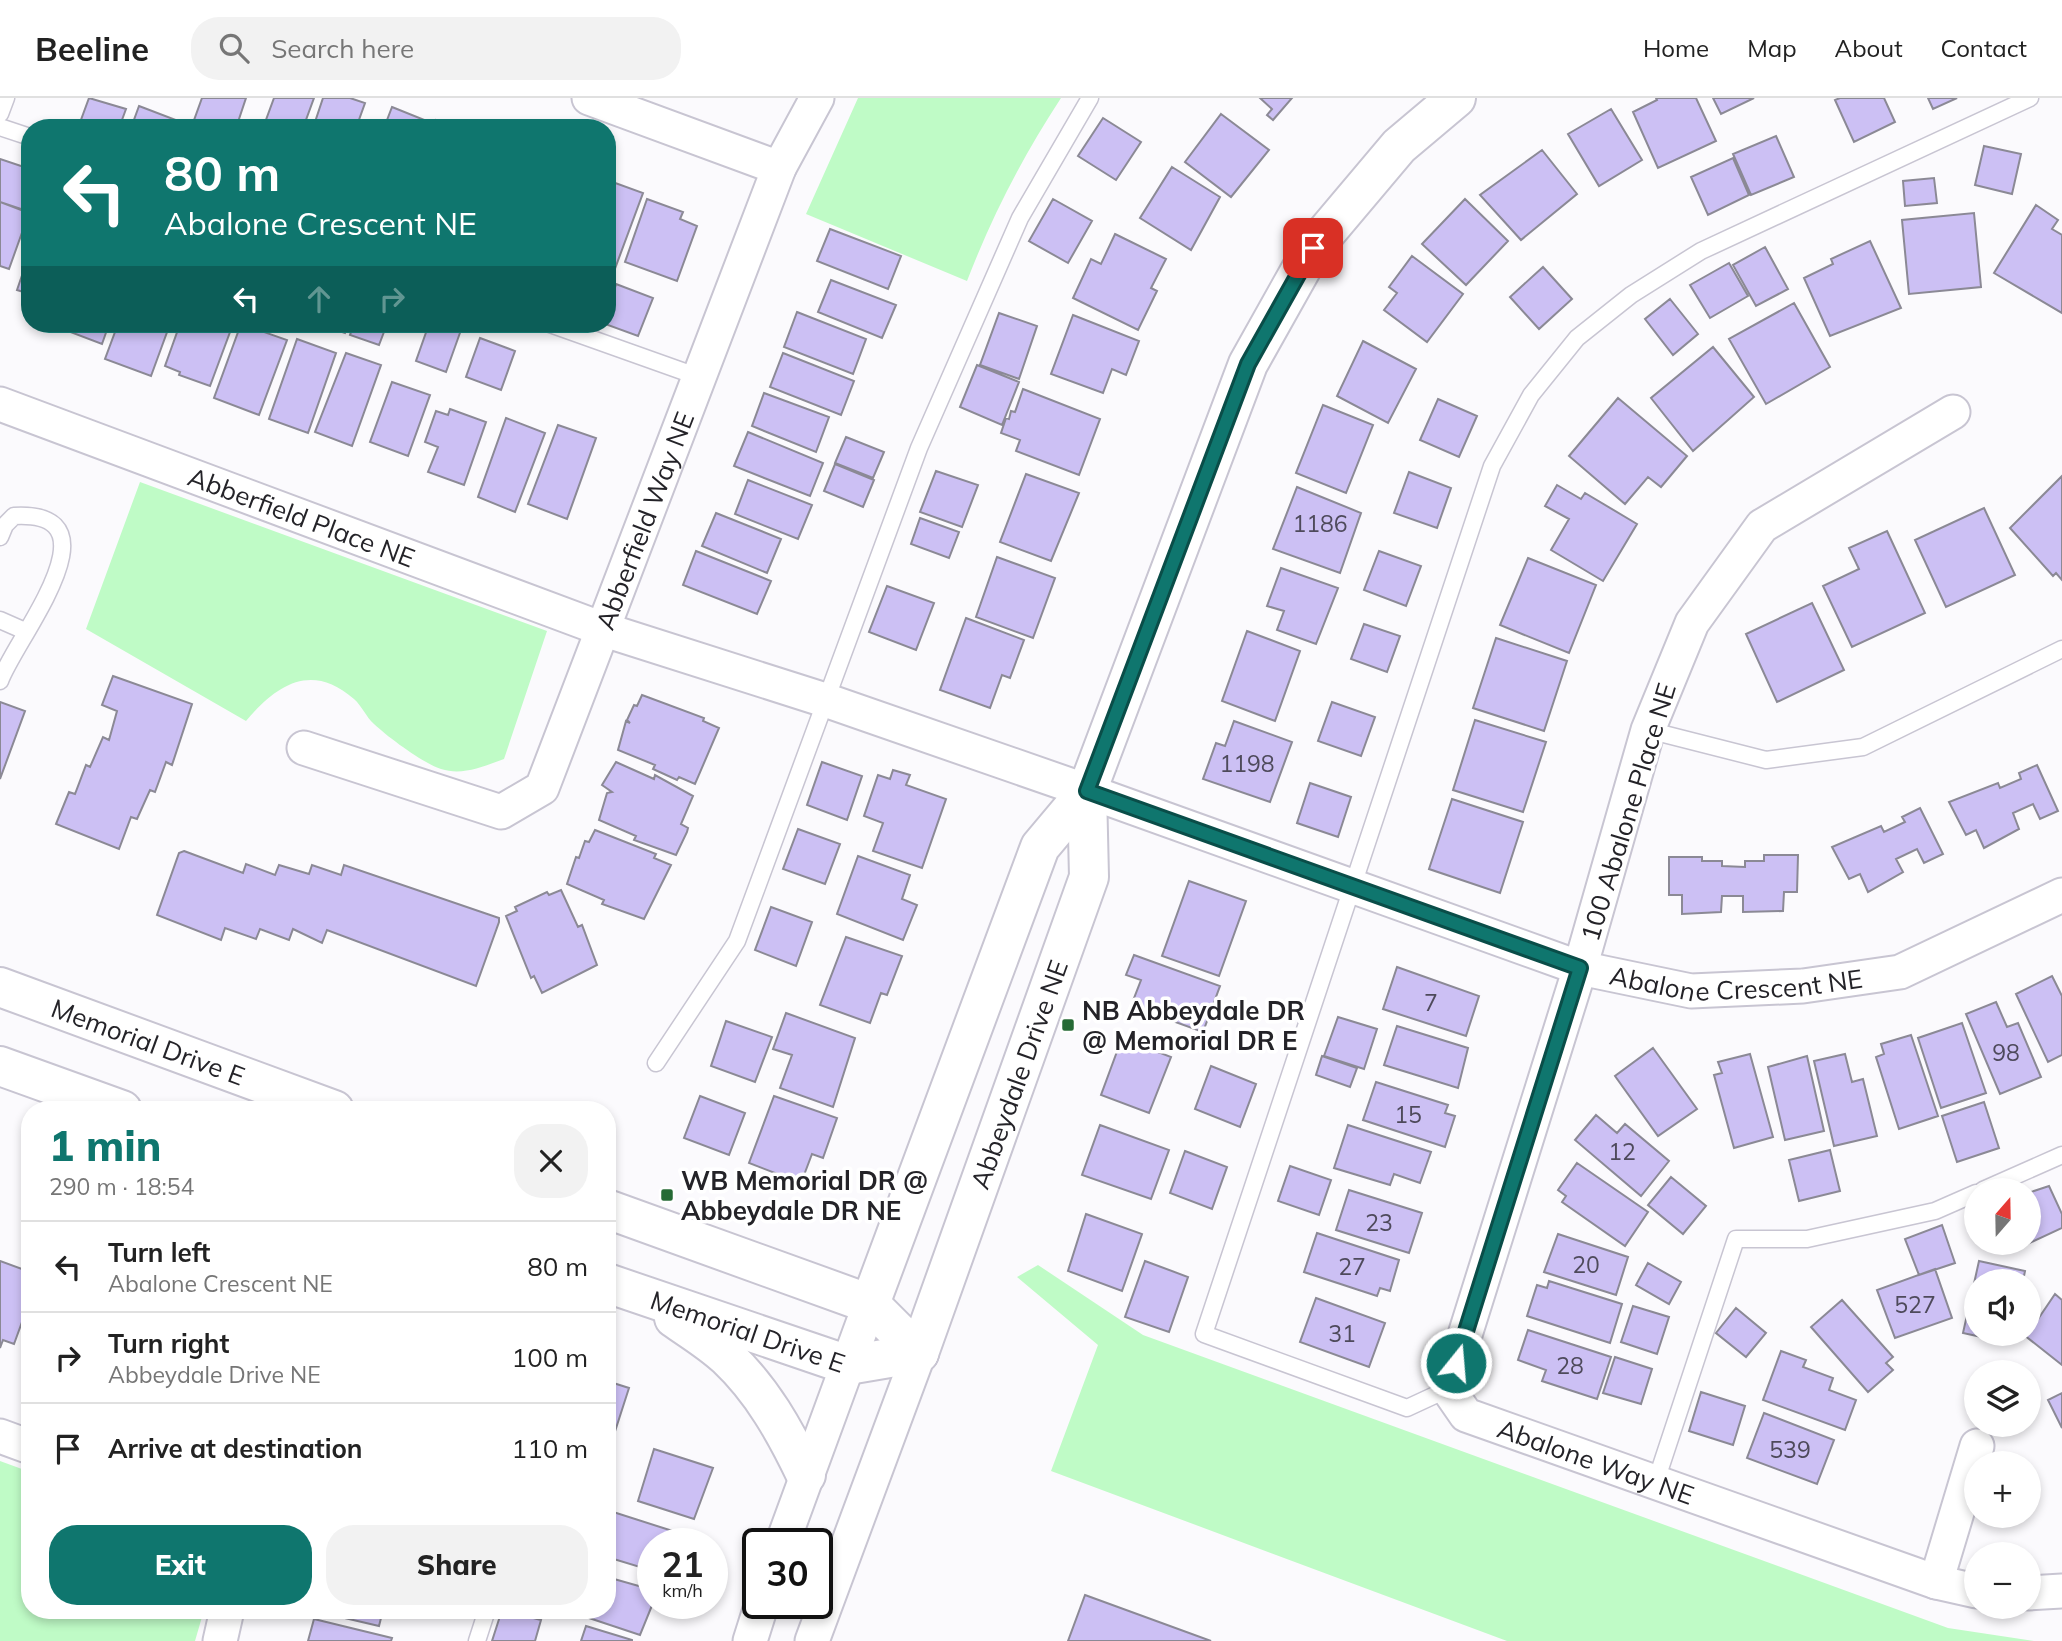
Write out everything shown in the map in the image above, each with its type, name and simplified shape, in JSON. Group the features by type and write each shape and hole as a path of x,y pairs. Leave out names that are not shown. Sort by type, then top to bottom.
{"street":[{"path":"589,98 779,168"},
{"name":"Abberfield Way NE","path":"817,98 779,168 605,630 828,701 1087,791"},
{"name":"Abbeydale Drive NE","path":"870,1304 1040,847 1087,791 1248,364 1313,248 1399,146 1456,98"},
{"name":"Abberfield Place NE","path":"0,404 605,630"},
{"name":"100 Abalone Place NE","path":"1580,968 1648,730 1692,623 1762,526 1953,412"},
{"path":"304,748 501,812 542,788 605,630"},
{"name":"Abbeydale Drive NE","path":"919,1353 1089,877 1087,791"},
{"name":"Abalone Crescent NE","path":"1087,791 1580,968 1691,991 1803,986 1900,972 2062,895"},
{"path":"1448,1389 1580,968"},
{"name":"Memorial Drive E","path":"0,987 310,1101"},
{"path":"0,1066 97,1101"},
{"path":"616,1212 870,1304 919,1353 812,1641"},
{"name":"Memorial Drive E","path":"616,1286 848,1365 919,1353"},
{"path":"647,1297 727,1357 779,1419 806,1475"},
{"path":"788,1528 870,1304"},
{"name":"Abalone Way NE","path":"1448,1389 1466,1415 1936,1582 1964,1588"},
{"path":"0,1436 21,1444"},
{"path":"1936,1582 1977,1446"},
{"path":"2041,1592 2062,1591"},
{"path":"220,1641 225,1619"},
{"path":"750,1641 757,1619"}],"lane":[{"path":"0,114 6,98"},
{"path":"656,1063 737,940 828,701 919,448 1020,218 1090,98"},
{"path":"1448,1389 1407,1408 1204,1334 1492,466 1531,395 1577,338 1631,295 1701,251 2030,98"},
{"path":"0,127 21,134"},
{"path":"575,333 699,377"},
{"path":"0,537 5,525 14,516 39,514 55,526 64,543 60,570 0,681"},
{"path":"0,620 25,631"},
{"path":"1648,730 1766,760 1863,747 2062,649"},
{"path":"2010,1178 2062,1155"},
{"path":"1655,1484 1736,1239 1807,1239 1935,1211 1964,1198"},
{"path":"477,1641 484,1619"}],"green space":[{"path":"858,98 1061,98 1009,187 967,281 806,214"},
{"path":"140,482 547,631 504,759 465,771 441,769 406,750 380,730 354,699 339,688 324,682 296,682 283,688 246,721 86,629"},
{"path":"1038,1265 1143,1335 1948,1628 2034,1641 1507,1641 1051,1471 1098,1345 1017,1277"},
{"path":"0,1461 21,1469 21,1619 201,1619 195,1641 0,1641"}],"building":[{"path":"89,98 126,109 122,119 81,119"},
{"path":"202,98 246,98 239,119 194,119"},
{"path":"274,98 314,98 306,119 266,119"},
{"path":"323,98 350,98 365,103 359,119 316,119"},
{"path":"1260,98 1292,98 1273,120 1267,115 1272,109"},
{"path":"1656,98 1696,98 1716,141 1658,168 1633,112 1657,100"},
{"path":"1713,98 1754,98 1721,114"},
{"path":"1884,98 1895,122 1854,142 1835,100"},
{"path":"1928,98 1957,98 1933,109"},
{"path":"139,106 173,119 134,119"},
{"path":"392,107 422,119 387,119"},
{"path":"1611,109 1642,160 1599,186 1568,134"},
{"path":"1221,114 1269,150 1231,197 1185,162"},
{"path":"1103,118 1141,142 1116,180 1078,156"},
{"path":"1776,136 1794,177 1751,195 1733,154"},
{"path":"1984,146 2021,154 2012,194 1975,185"},
{"path":"1542,150 1577,194 1521,240 1480,195"},
{"path":"1733,158 1749,195 1708,215 1691,177"},
{"path":"0,159 21,166 21,209 0,202"},
{"path":"1172,167 1220,197 1191,250 1140,218"},
{"path":"1934,178 1937,203 1905,206 1903,181"},
{"path":"616,183 643,193 616,266"},
{"path":"647,199 683,212 680,219 697,226 677,281 625,262"},
{"path":"1053,199 1092,221 1068,263 1029,241"},
{"path":"1465,199 1508,241 1466,285 1422,244"},
{"path":"0,202 21,210 21,235 9,269 0,266"},
{"path":"2036,205 2058,220 2052,229 2062,235 2062,313 1994,273"},
{"path":"1974,213 1981,287 1909,294 1902,220"},
{"path":"830,229 901,256 888,289 817,261"},
{"path":"1115,234 1166,259 1151,288 1157,291 1138,330 1073,298 1091,259 1101,264"},
{"path":"1870,241 1901,308 1830,336 1804,278 1833,264 1831,259"},
{"path":"1765,247 1788,289 1756,306 1733,265"},
{"path":"1412,256 1463,294 1427,342 1384,310 1397,293 1389,287"},
{"path":"1729,263 1748,296 1710,318 1690,285"},
{"path":"1543,267 1572,299 1539,329 1510,297"},
{"path":"831,280 896,305 882,338 818,312"},
{"path":"616,284 653,298 638,336 616,328"},
{"path":"1670,299 1698,334 1673,355 1645,319"},
{"path":"1794,303 1830,367 1766,404 1729,339"},
{"path":"797,312 866,339 853,374 784,347"},
{"path":"999,313 1037,326 1019,379 980,365"},
{"path":"1073,315 1139,341 1126,375 1112,369 1103,393 1051,374"},
{"path":"73,333 106,333 102,344"},
{"path":"115,333 167,333 151,376 105,359"},
{"path":"177,333 230,333 210,386 179,375 180,372 165,366"},
{"path":"238,333 267,333 287,340 259,415 214,398"},
{"path":"351,333 384,333 379,345 350,335"},
{"path":"426,333 460,333 446,372 416,361"},
{"path":"480,338 515,351 501,390 466,377"},
{"path":"297,339 336,353 308,433 269,419"},
{"path":"1363,341 1416,369 1388,423 1337,396"},
{"path":"1713,347 1754,397 1693,451 1651,398"},
{"path":"346,353 381,365 352,446 315,432"},
{"path":"783,353 854,381 841,415 770,387"},
{"path":"977,365 1019,382 1002,425 960,407"},
{"path":"392,382 430,395 408,456 370,442"},
{"path":"1023,389 1100,419 1079,475 1016,451 1020,440 1001,433 1006,418 1009,419 1011,411 1015,412"},
{"path":"764,393 829,417 816,452 752,426"},
{"path":"1618,398 1687,456 1661,487 1648,477 1625,504 1569,456"},
{"path":"1438,399 1477,416 1459,457 1420,440"},
{"path":"1323,405 1373,425 1346,493 1296,473"},
{"path":"450,409 486,422 464,485 428,472 438,447 425,442 436,411 448,415"},
{"path":"506,418 545,433 515,512 478,497"},
{"path":"558,425 596,438 567,519 528,504"},
{"path":"748,432 823,463 810,496 734,466"},
{"path":"846,437 884,452 873,478 835,463"},
{"path":"835,464 874,480 863,507 824,491"},
{"path":"936,471 978,485 962,527 920,512"},
{"path":"1409,472 1451,488 1437,528 1394,513"},
{"path":"1026,474 1079,493 1051,561 1000,542"},
{"path":"2062,476 2062,580 2056,573 2053,576 2010,528"},
{"path":"748,480 812,505 798,539 735,514"},
{"path":"1557,485 1581,499 1585,493 1637,524 1603,581 1551,550 1569,519 1545,506"},
{"path":"1297,487 1361,513 1340,573 1273,549"},
{"path":"1984,508 2015,575 1946,607 1915,540"},
{"path":"716,513 781,539 767,573 702,546"},
{"path":"920,518 959,532 949,558 911,544"},
{"path":"1887,531 1925,613 1852,647 1823,586 1859,569 1849,548"},
{"path":"696,551 771,581 757,614 683,585"},
{"path":"1379,551 1421,566 1406,606 1364,590"},
{"path":"997,557 1055,578 1033,638 976,617"},
{"path":"1528,558 1596,585 1569,653 1500,625"},
{"path":"1281,568 1338,588 1316,644 1277,630 1284,611 1267,606"},
{"path":"887,586 934,603 916,650 869,632"},
{"path":"1812,603 1844,670 1777,702 1746,634"},
{"path":"966,618 1024,640 1010,678 1002,675 990,708 940,690"},
{"path":"1364,624 1400,636 1387,672 1351,659"},
{"path":"1247,631 1300,651 1275,721 1222,701"},
{"path":"1496,638 1567,661 1544,731 1473,708"},
{"path":"113,676 192,704 172,765 166,762 155,792 150,790 137,819 131,817 119,849 56,824 69,792 75,794 86,765 90,767 103,737 109,740 117,711 102,705"},
{"path":"642,695 704,718 703,721 719,728 695,784 679,777 677,780 653,769 655,765 618,750 626,721 630,723 627,720"},
{"path":"0,702 25,711 0,779"},
{"path":"1332,702 1375,717 1361,756 1318,741"},
{"path":"1475,720 1546,742 1523,812 1453,790"},
{"path":"1234,721 1292,742 1270,802 1203,779 1216,743 1225,746"},
{"path":"616,762 654,779 655,775 693,796 681,824 688,828 687,832 676,855 634,840 636,836 599,820 607,793 612,792 602,785"},
{"path":"822,762 862,776 847,820 807,805"},
{"path":"2037,765 2058,811 2040,819 2033,804 2013,813 2019,829 1984,848 1976,830 1966,835 1949,802 1998,783 2000,788 2021,779 2019,773"},
{"path":"893,770 910,775 906,785 946,799 922,868 873,851 883,823 864,816 878,775 890,779"},
{"path":"1310,783 1351,797 1338,837 1297,823"},
{"path":"1452,799 1523,822 1500,893 1429,869"},
{"path":"1920,808 1943,854 1924,863 1917,849 1896,859 1903,872 1868,892 1860,874 1849,879 1832,847 1881,826 1884,832 1905,822 1902,817"},
{"path":"798,829 840,844 825,884 783,869"},
{"path":"595,830 656,854 654,858 671,865 644,919 602,904 604,900 567,884 576,857 579,858 585,841 589,842"},
{"path":"184,851 243,873 246,864 275,875 279,865 309,874 312,865 341,875 344,865 499,918 499,922 476,986 327,930 322,943 293,929 289,940 260,929 256,939 225,928 221,940 157,915 179,853"},
{"path":"1764,855 1798,855 1797,892 1784,892 1783,911 1743,912 1743,896 1722,896 1721,912 1682,914 1682,895 1669,895 1669,857 1702,857 1702,861 1722,861 1722,866 1745,867 1745,861 1764,861"},
{"path":"858,856 910,875 902,899 917,905 903,940 837,914"},
{"path":"1189,881 1246,901 1219,976 1162,956"},
{"path":"561,890 578,927 582,925 597,965 542,993 534,976 531,978 506,916 517,911 515,907 547,892 549,895"},
{"path":"771,907 812,922 796,966 755,950"},
{"path":"846,937 902,956 887,995 881,993 870,1023 820,1005"},
{"path":"1134,955 1220,986 1203,1032 1131,1006 1141,980 1126,975"},
{"path":"1397,967 1479,996 1466,1036 1383,1009"},
{"path":"2052,976 2062,996 2062,1055 2048,1062 2016,994"},
{"path":"1996,1002 2007,1027 2018,1023 2041,1077 2000,1094 1966,1014"},
{"path":"786,1013 855,1038 833,1107 780,1088 792,1055 773,1049"},
{"path":"1338,1017 1377,1029 1364,1069 1324,1056"},
{"path":"726,1021 772,1037 755,1082 711,1066"},
{"path":"1962,1023 1986,1093 1941,1108 1918,1038"},
{"path":"1397,1026 1468,1048 1458,1088 1384,1065"},
{"path":"1911,1035 1938,1116 1899,1129 1876,1057 1884,1054 1881,1044"},
{"path":"1122,1038 1171,1057 1149,1113 1101,1095"},
{"path":"1653,1048 1697,1109 1658,1136 1615,1076"},
{"path":"1750,1054 1773,1137 1734,1148 1714,1075 1722,1073 1718,1062"},
{"path":"1845,1054 1852,1082 1863,1079 1877,1136 1834,1146 1814,1061"},
{"path":"1322,1056 1357,1068 1350,1087 1316,1075"},
{"path":"1807,1056 1824,1131 1785,1140 1768,1067"},
{"path":"1211,1066 1256,1084 1240,1127 1195,1109"},
{"path":"1376,1082 1448,1105 1445,1113 1455,1116 1445,1147 1363,1120"},
{"path":"700,1096 745,1113 729,1155 684,1138"},
{"path":"774,1096 837,1118 823,1158 812,1154 801,1183 749,1163"},
{"path":"1984,1102 1999,1148 1957,1162 1942,1116"},
{"path":"1596,1115 1617,1133 1625,1124 1669,1161 1641,1196 1575,1140"},
{"path":"1100,1125 1169,1150 1151,1199 1082,1175"},
{"path":"1348,1125 1431,1152 1420,1183 1394,1174 1390,1185 1334,1168"},
{"path":"1830,1150 1840,1191 1799,1201 1789,1160"},
{"path":"1185,1151 1227,1167 1212,1209 1170,1193"},
{"path":"1577,1163 1648,1212 1625,1246 1562,1202 1566,1196 1558,1190"},
{"path":"1290,1166 1331,1180 1319,1215 1278,1201"},
{"path":"1671,1177 1706,1206 1683,1234 1648,1205"},
{"path":"2049,1186 2062,1214 2062,1228 2041,1238 2041,1189"},
{"path":"1349,1190 1422,1213 1409,1253 1336,1230"},
{"path":"1086,1214 1142,1234 1122,1291 1068,1271"},
{"path":"1942,1225 1955,1263 1919,1275 1905,1239"},
{"path":"1317,1233 1399,1260 1390,1291 1380,1288 1377,1296 1304,1272"},
{"path":"1558,1234 1628,1257 1616,1295 1544,1272"},
{"path":"0,1261 21,1269 21,1325 14,1344 3,1340 0,1348"},
{"path":"1145,1261 1188,1277 1169,1332 1125,1317"},
{"path":"1979,1261 2016,1269 1977,1269"},
{"path":"1648,1263 1681,1282 1669,1304 1636,1285"},
{"path":"1935,1269 1952,1318 1895,1338 1877,1290"},
{"path":"1549,1281 1622,1304 1610,1343 1527,1316 1537,1285 1547,1288"},
{"path":"2055,1294 2062,1300 2062,1365 2038,1346 2041,1346 2041,1315"},
{"path":"1316,1298 1385,1323 1369,1367 1300,1342"},
{"path":"1842,1300 1893,1357 1886,1363 1893,1370 1868,1392 1811,1327"},
{"path":"1633,1306 1669,1317 1657,1354 1621,1342"},
{"path":"1736,1308 1766,1333 1746,1357 1716,1333"},
{"path":"1528,1330 1611,1357 1597,1399 1542,1381 1546,1370 1518,1360"},
{"path":"1781,1351 1806,1360 1803,1367 1833,1378 1829,1390 1856,1400 1845,1430 1763,1400"},
{"path":"1615,1357 1652,1369 1641,1404 1603,1393"},
{"path":"616,1384 629,1388 616,1428"},
{"path":"1701,1392 1745,1406 1733,1445 1689,1431"},
{"path":"2062,1393 2062,1428 2048,1400"},
{"path":"1764,1413 1834,1440 1817,1484 1747,1458"},
{"path":"654,1449 713,1468 694,1519 638,1501"},
{"path":"616,1513 663,1528 637,1528 637,1566 616,1560"},
{"path":"616,1580 637,1585 637,1619 646,1619 640,1635 592,1619 616,1619"},
{"path":"1085,1595 1211,1641 1068,1641"},
{"path":"314,1619 392,1638 391,1641 308,1641"},
{"path":"349,1619 381,1619 379,1626"},
{"path":"499,1619 541,1620 535,1641 492,1641"},
{"path":"586,1626 632,1640 632,1641 581,1641"}],"place":[{"name":"NB Abbeydale DR @ Memorial DR E","path":"1068,1025"},
{"name":"WB Memorial DR @ Abbeydale DR NE","path":"667,1195"}],"route":[{"path":"1313,248 1248,364 1087,791 1580,968 1456,1363"}]}
